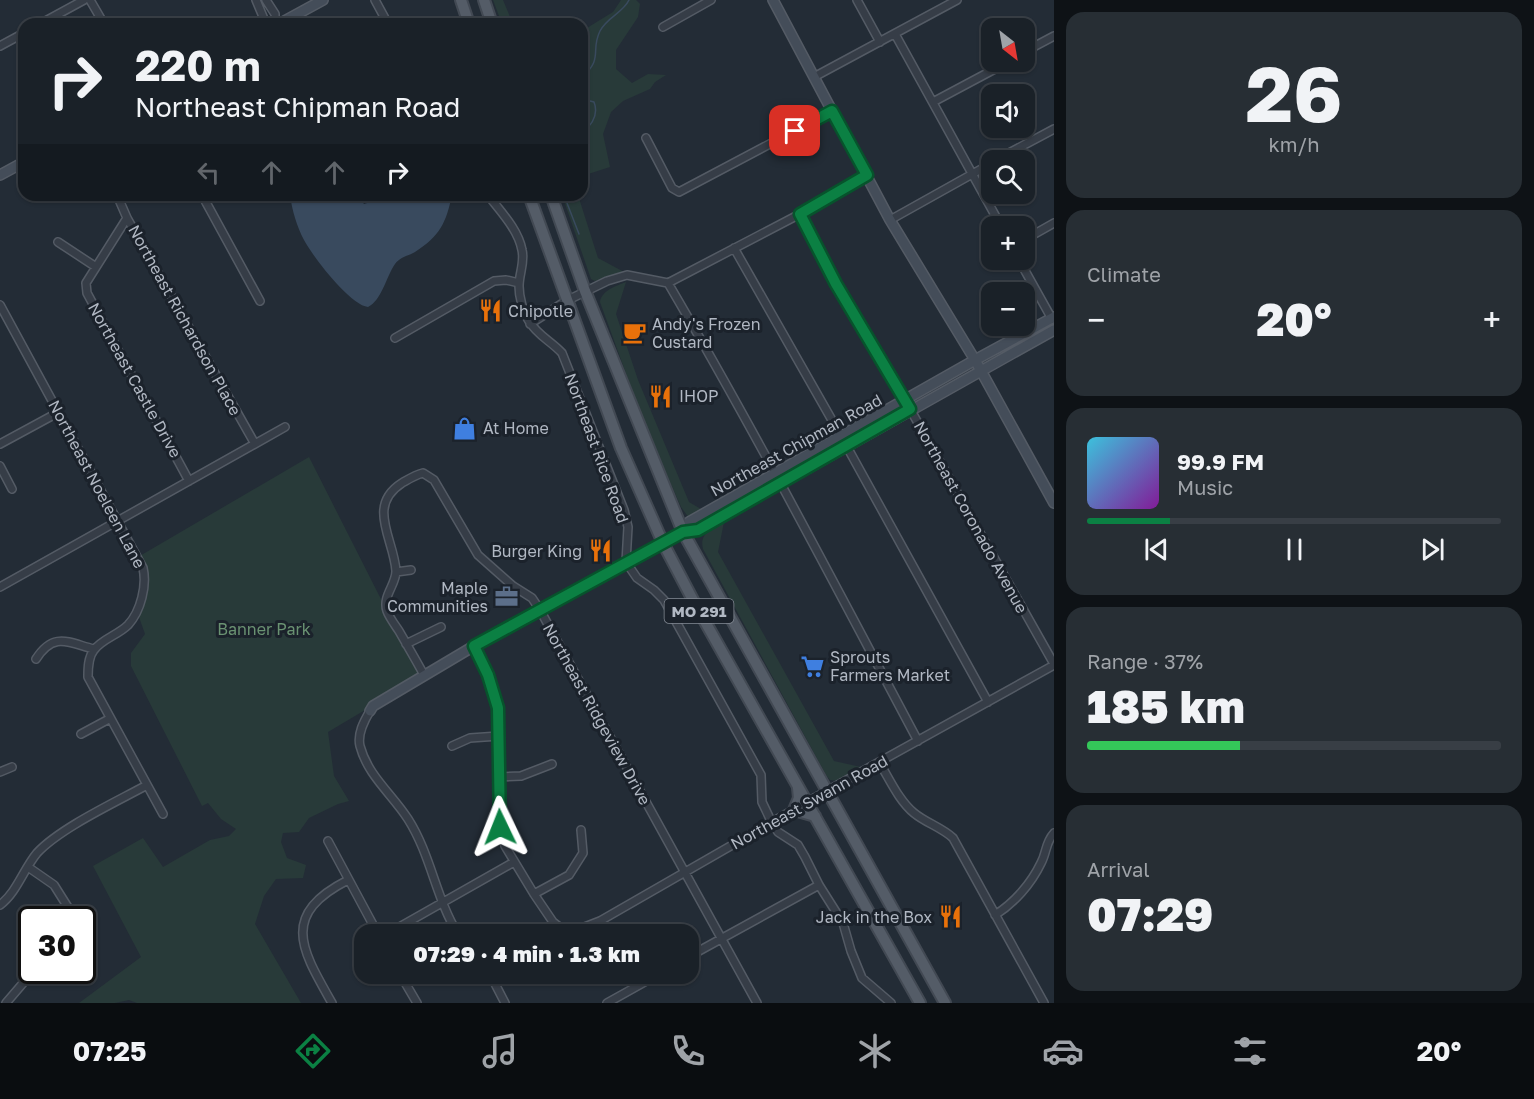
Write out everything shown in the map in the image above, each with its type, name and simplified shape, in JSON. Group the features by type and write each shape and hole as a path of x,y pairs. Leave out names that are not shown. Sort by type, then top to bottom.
{"main road":[{"path":"461,0 467,18"},
{"path":"484,0 490,18"},
{"name":"MO 291","path":"531,201 621,448 663,543 694,603 920,1003"},
{"name":"MO 291","path":"554,201 585,291 683,532 945,1003"},
{"path":"797,785 799,798 794,810 815,816"}],"street":[{"path":"51,18 84,0"},
{"path":"90,0 100,18"},
{"path":"256,0 264,18"},
{"path":"266,0 275,18"},
{"path":"287,18 323,0"},
{"path":"375,0 385,18"},
{"path":"663,27 711,0"},
{"path":"773,0 890,220 975,360 1054,503"},
{"path":"857,0 880,42"},
{"path":"814,76 895,34 946,3 957,0"},
{"path":"895,34 996,216"},
{"path":"0,46 18,36"},
{"path":"1035,46 1054,36"},
{"path":"933,102 989,72"},
{"path":"646,138 672,188 679,192 832,111"},
{"path":"1015,150 1054,129"},
{"path":"0,175 18,165"},
{"path":"890,220 981,168"},
{"path":"492,201 514,230 522,249 523,266 519,283 525,313 530,324 566,301 607,280 627,275 668,283 800,214 867,175"},
{"name":"Northeast Richardson Place","path":"120,201 127,218 255,444"},
{"path":"205,201 260,301"},
{"name":"Northeast Coronado Avenue","path":"800,214 836,284 905,400 1054,665"},
{"name":"Northeast Castle Drive","path":"127,218 86,283 87,293 189,481"},
{"path":"1035,234 1054,223"},
{"path":"58,242 96,267"},
{"path":"734,248 842,436 988,702"},
{"path":"1025,270 1053,318"},
{"path":"395,338 494,281 506,280 519,283"},
{"path":"668,283 778,478 918,741"},
{"name":"Northeast Noeleen Lane","path":"0,305 143,568 146,578 134,616 128,625 94,649"},
{"name":"Northeast Chipman Road","path":"370,711 373,706 424,675 626,562 683,532 698,530 740,507 778,478 842,436 1053,318"},
{"name":"Northeast Rice Road","path":"530,324 542,338 554,344 562,352 624,510 628,527 626,562"},
{"name":"Northeast Chipman Road","path":"683,532 688,522 734,497 847,445 1054,330"},
{"path":"0,444 59,412"},
{"path":"0,587 285,427"},
{"path":"0,466 12,489"},
{"name":"Northeast Ridgeview Drive","path":"396,572 384,520 383,505 399,485 423,473 434,480 478,555 513,586 532,598 540,610 757,1003"},
{"path":"734,497 740,507"},
{"path":"626,562 637,578 654,590 665,602 761,775 762,802 772,823 778,832 798,845 819,885 843,922 862,978 891,1003"},
{"path":"411,570 396,572 386,598 387,611 424,675"},
{"path":"406,644 441,627"},
{"path":"36,659 46,646 57,641 69,641 94,649 88,677 163,814"},
{"path":"474,646 488,675 498,708 500,827 505,846 534,894 569,875 583,853 581,830"},
{"name":"Northeast Swann Road","path":"534,894 553,922 562,929 582,928 600,921 826,791 1054,665"},
{"path":"370,711 362,725 359,742 364,758 372,773 408,819 420,842 443,904 453,924"},
{"path":"81,734 109,719"},
{"path":"452,746 470,738 499,736"},
{"path":"879,762 906,805 953,838 1044,1003"},
{"path":"500,777 520,776 552,764"},
{"path":"0,772 12,767"},
{"path":"0,905 8,899 28,867 48,843 147,785"},
{"path":"994,915 1018,897 1041,864 1046,843 1054,834"},
{"path":"328,841 372,924"},
{"path":"406,924 514,862"},
{"path":"28,867 54,885 67,906"},
{"path":"333,1003 312,966 304,946 302,926 306,915 325,894 348,880"},
{"path":"699,951 819,885"},
{"path":"6,1003 22,984"},
{"path":"406,984 417,1003"},
{"path":"496,984 506,1003"},
{"path":"607,1003 641,984"}],"green space":[{"path":"493,0 503,0 510,18 500,18"},
{"path":"621,0 636,0 640,4 638,17 616,50 616,69 632,83 648,74 666,75 655,82 650,89 623,101 611,112 603,134 610,167 588,174 588,27 613,12"},
{"path":"564,201 580,201 598,258 624,272 595,281 591,279"},
{"path":"626,282 616,314 638,380 689,502 706,512 689,518 681,507 644,423 600,302 606,291"},
{"name":"Banner Park","path":"309,457 387,611 424,675 328,732 334,776 349,801 309,818 299,832 283,833 281,842 287,858 306,865 303,878 276,879 264,896 255,924 301,1003 137,1003 129,1000 115,1003 79,1003 141,957 93,866 143,838 163,867 210,840 229,836 236,829 221,819 208,803 202,806 131,666 131,653 145,634 139,617 145,586 138,557"},
{"path":"724,522 718,552 834,761 861,767 838,781 830,780 826,775 703,549 705,535"}],"water":[{"path":"291,201 362,201 364,204 374,201 450,201 441,228 424,246 397,262 377,299 368,307 360,304 342,289 315,257 299,230"}],"waterway":[{"path":"588,71 595,59 600,31 629,0"},
{"path":"588,100 594,102 596,111 588,128"},
{"path":"567,201 579,234"}],"place":[{"name":"Chipotle","path":"490,311"},
{"name":"Andy's Frozen Custard","path":"634,333"},
{"name":"IHOP","path":"661,396"},
{"name":"At Home","path":"465,428"},
{"name":"Burger King","path":"600,551"},
{"name":"Maple Communities","path":"506,597"},
{"name":"Sprouts Farmers Market","path":"812,666"},
{"name":"Jack in the Box","path":"950,917"}],"route":[{"path":"500,827 498,708 488,675 474,646 683,532 698,530 910,409 836,284 800,214 867,175 832,111 795,131"}]}
